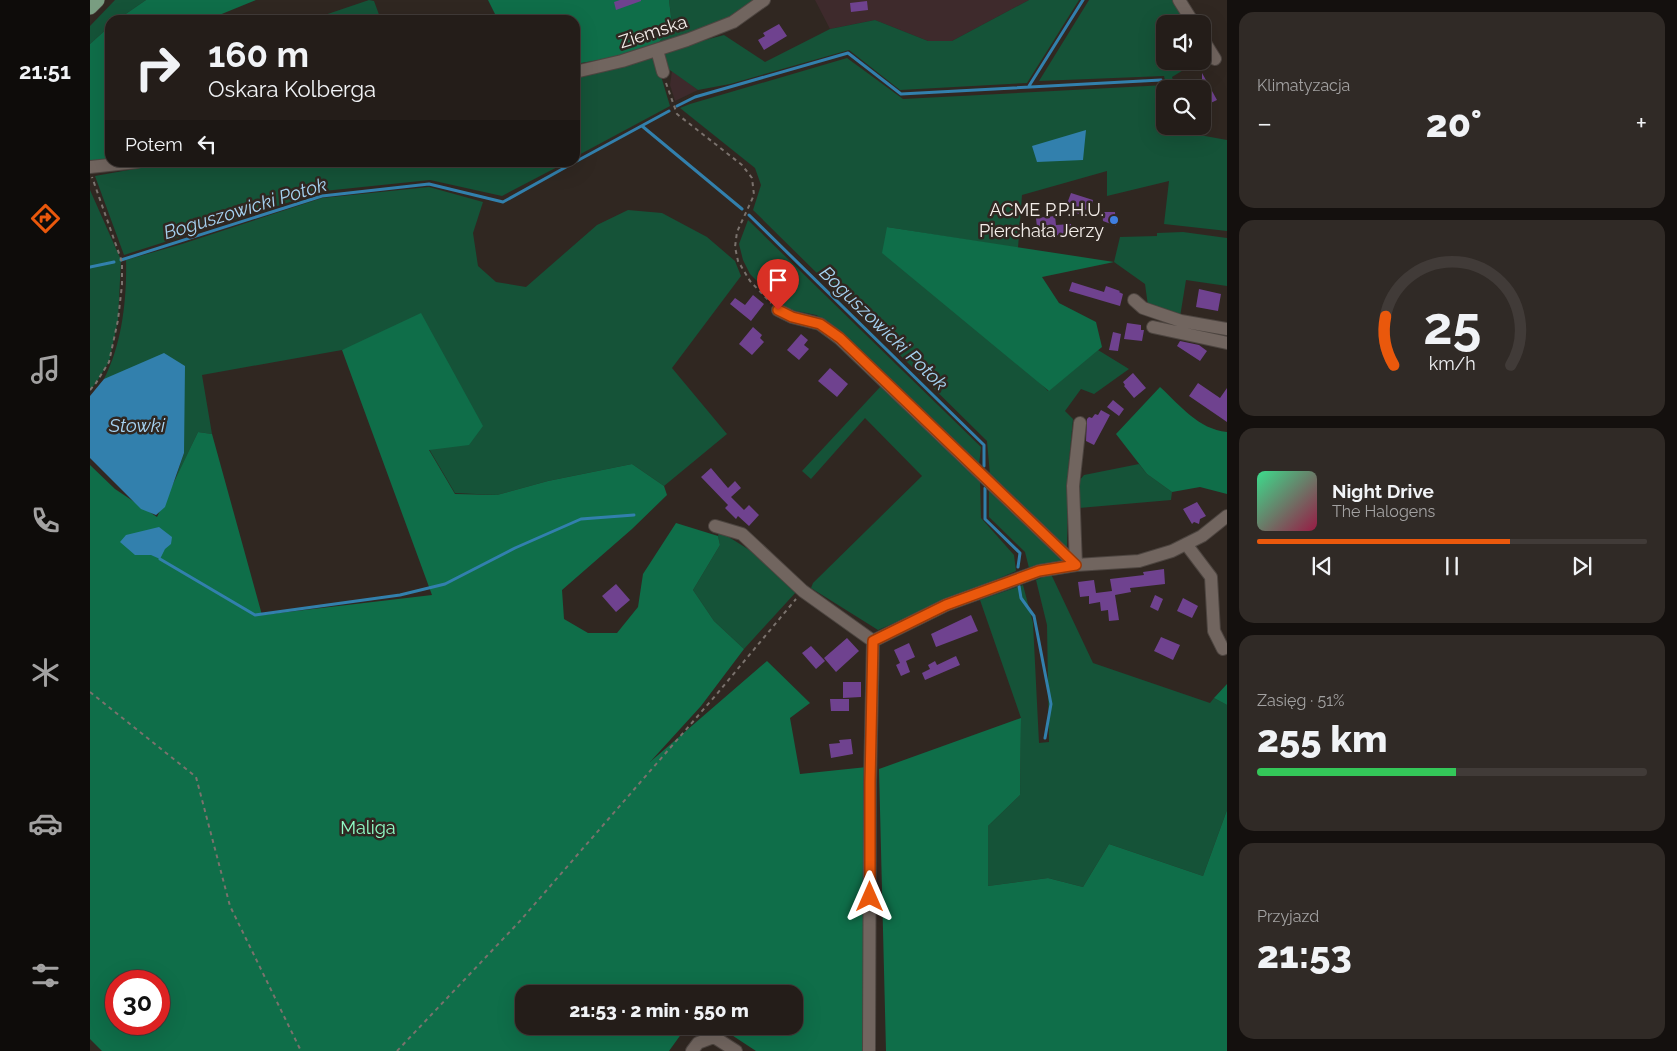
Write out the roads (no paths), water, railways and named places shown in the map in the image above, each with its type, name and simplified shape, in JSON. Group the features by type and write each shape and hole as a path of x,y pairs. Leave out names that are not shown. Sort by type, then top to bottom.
{"main road":[{"path":"90,7 97,0"}],"street":[{"name":"Ziemska","path":"580,71 607,65 687,40 733,22 764,0"},
{"path":"1180,0 1189,15"},
{"path":"657,50 663,72"},
{"path":"1211,53 1215,59"},
{"path":"90,167 105,165"},
{"path":"1134,300 1143,308 1181,320 1227,328"},
{"path":"778,310 792,317 820,324 840,338 1076,565"},
{"path":"1154,327 1227,343"},
{"path":"1076,565 1073,486 1080,423"},
{"path":"873,641 946,605 1039,571 1076,565 1139,561 1172,551 1202,536 1227,516"},
{"path":"716,526 742,534 803,591 873,641"},
{"path":"1186,544 1211,577 1214,631 1223,649"},
{"path":"869,1051 870,782 873,641"},
{"path":"692,1051 698,1044 714,1037 736,1051"}],"water":[{"path":"1086,130 1083,160 1037,162 1032,146"},
{"name":"Stowki","path":"164,353 185,366 184,453 165,507 156,515 141,509 90,458 90,396 104,379"},
{"path":"159,527 172,537 171,544 165,549 160,559 151,555 135,555 120,542 126,535"}],"waterway":[{"path":"1029,86 1083,0"},
{"path":"677,106 695,97 848,53 901,94 1156,80"},
{"name":"Boguszowicki Potok","path":"580,159 669,111"},
{"path":"642,126 742,209"},
{"name":"Boguszowicki Potok","path":"121,260 322,196 429,184 503,202 566,167"},
{"name":"Boguszowicki Potok","path":"749,215 984,445 984,466"},
{"name":"Boguszowicki Potok","path":"90,267 114,262"},
{"name":"Boguszowicki Potok","path":"985,488 985,519 1020,553 1018,567"},
{"path":"160,559 255,615 400,595 445,584 515,548 581,519 634,515"},
{"path":"1019,586 1021,598 1034,616 1051,704 1045,738"}],"place":[{"name":"ACME P.P.H.U. Pierchała Jerzy","path":"1114,220"}],"park label":[{"name":"Maliga","path":"368,828"}]}
